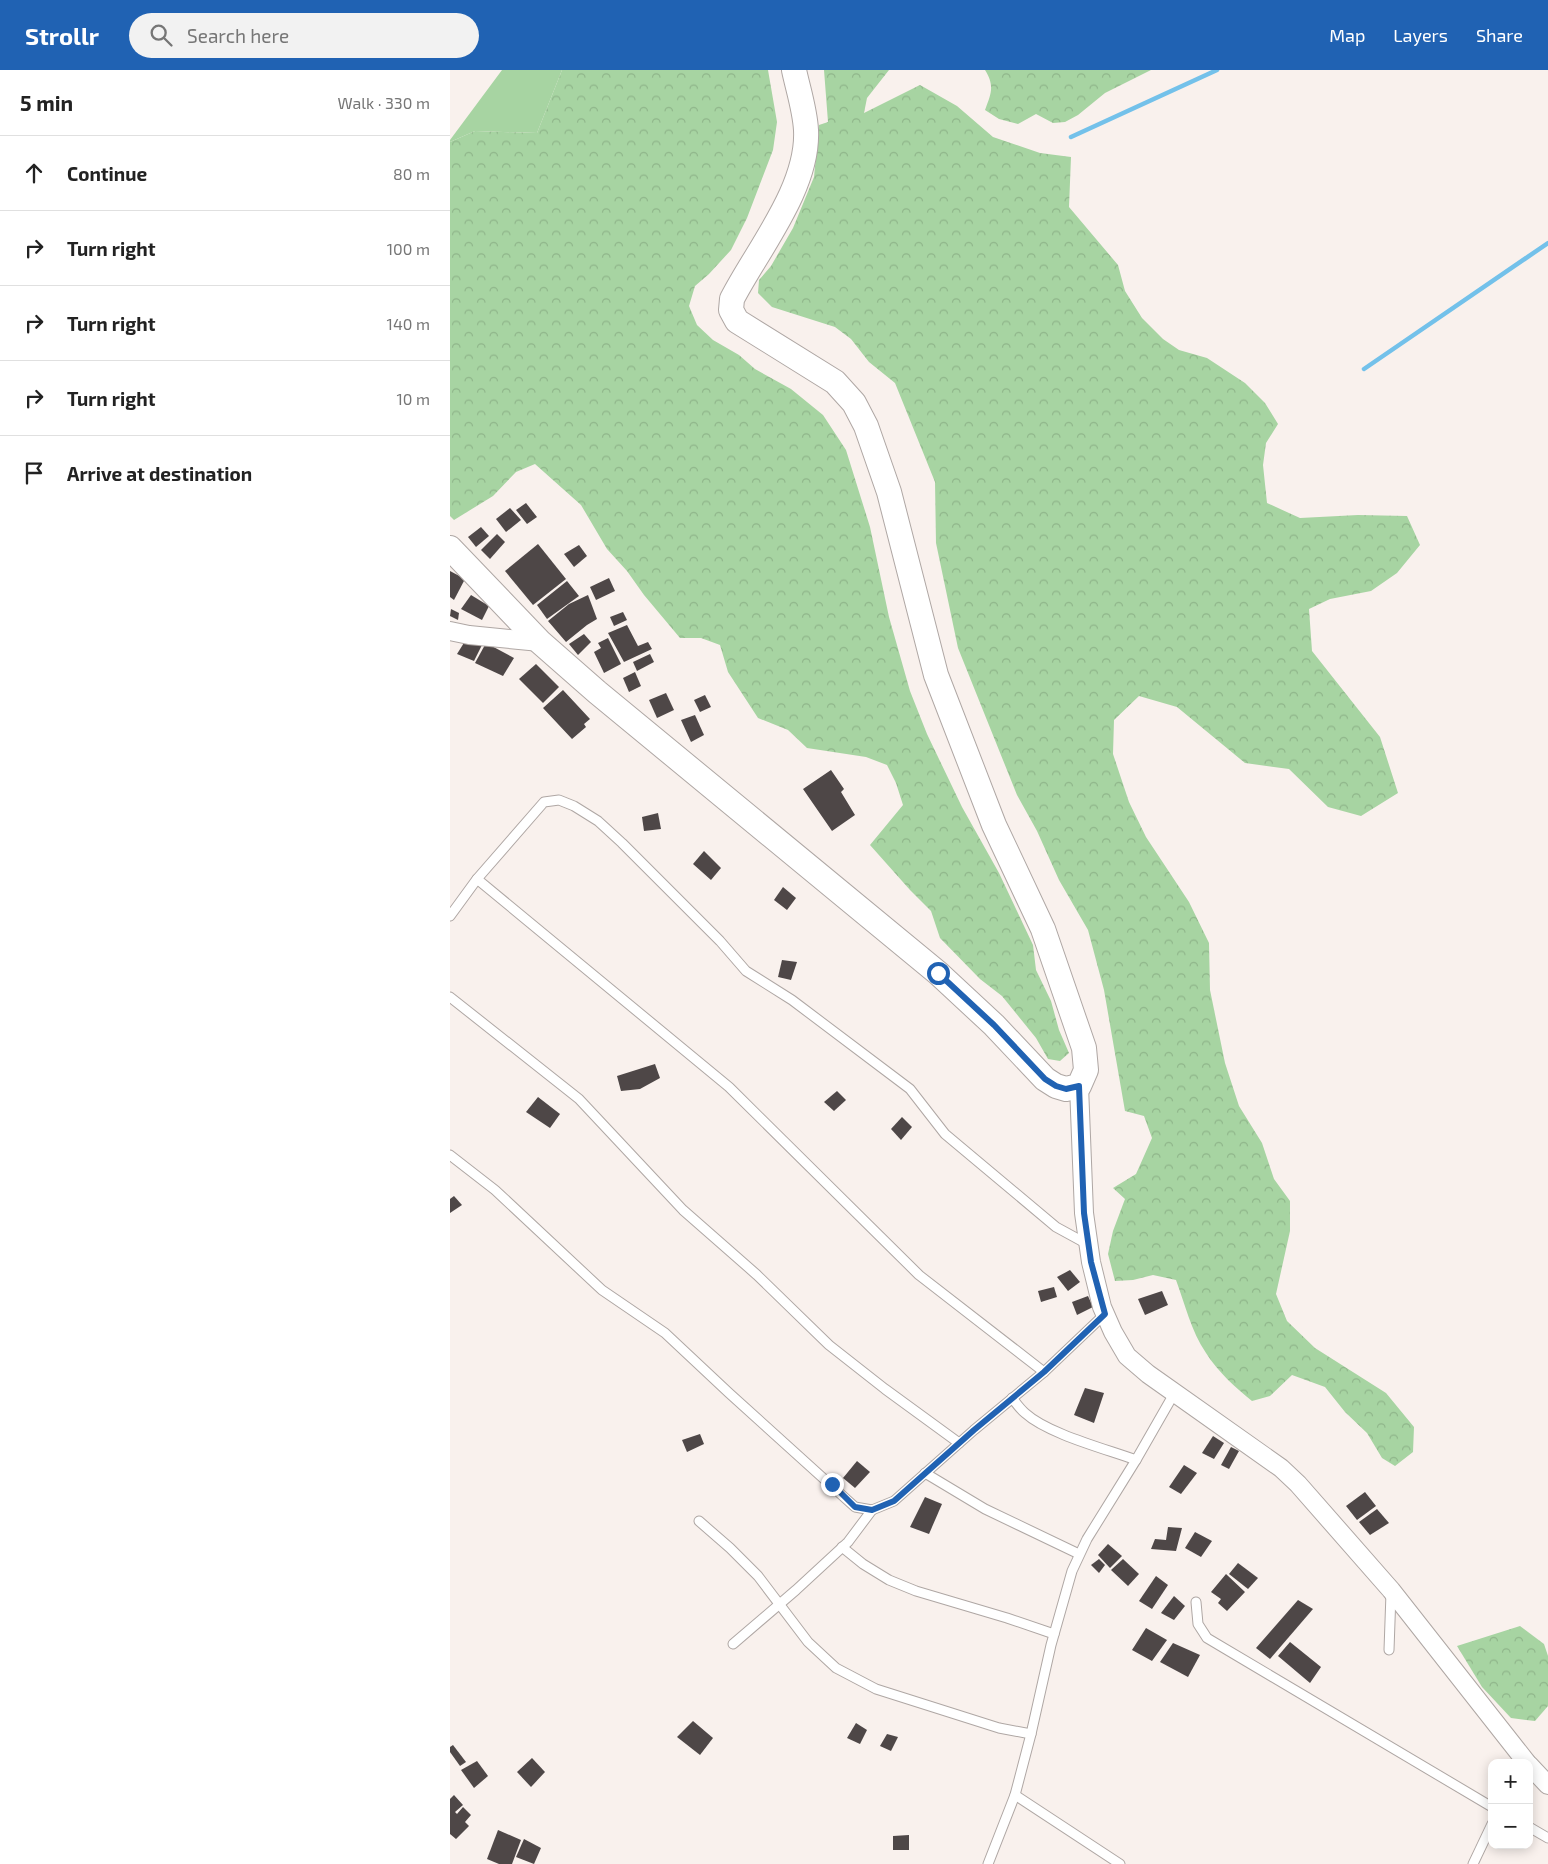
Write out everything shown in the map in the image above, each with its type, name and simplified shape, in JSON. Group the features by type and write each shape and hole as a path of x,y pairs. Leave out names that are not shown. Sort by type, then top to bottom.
{"main road":[{"path":"450,548 540,642 604,698 938,973 994,1025 1045,1079 1056,1086 1066,1089 1079,1086 1086,1070 1084,1048 1043,929 994,825 936,675 889,492 866,426 854,402 835,382 737,321 732,310 732,299 776,226 793,189 803,159 806,130 794,70"}],"street":[{"path":"450,632 540,642"},
{"path":"1079,1086 1084,1213 1091,1262 1105,1314 1127,1356 1148,1374 1281,1468 1298,1484 1391,1590 1523,1759"},
{"path":"1533,1770 1548,1785"}],"lane":[{"path":"450,916 477,878 544,802 559,800 574,806 598,821 622,842 720,941 746,971 792,1000 910,1089 944,1134 1056,1226 1089,1245"},
{"path":"477,878 729,1087 919,1275 1044,1372"},
{"path":"450,997 579,1100 683,1210 757,1275 829,1345 959,1443"},
{"path":"450,1155 495,1190 602,1290 666,1332 729,1393 855,1507 872,1510"},
{"path":"733,1644 842,1547 872,1510 894,1501 959,1443 1044,1372 1105,1314"},
{"path":"988,1864 1015,1795 1054,1634 1072,1571 1095,1526 1175,1392"},
{"path":"1012,1398 1024,1413 1039,1423 1064,1435 1136,1460"},
{"path":"925,1473 986,1509 1080,1554"},
{"path":"699,1521 751,1569 808,1642 836,1668 876,1689 990,1726 1031,1734"},
{"path":"842,1547 863,1564 889,1580 916,1591 1054,1634"},
{"path":"1389,1650 1391,1590"},
{"path":"1196,1602 1198,1624 1207,1638 1488,1805"},
{"path":"1015,1795 1120,1864"},
{"path":"1533,1829 1548,1838"},
{"path":"1473,1864 1488,1832"}],"green space":[{"path":"502,70 562,70 537,133 475,131 450,142 450,140"},
{"path":"562,70 768,70 777,122 773,150 747,218 731,250 695,286 689,306 697,325 713,340 739,355 755,369 791,389 823,415 846,450 870,527 889,617 910,691 927,734 962,807 999,873 1033,945 1036,970 1051,1001 1059,1030 1069,1053 1060,1061 1048,1059 1036,1038 1002,996 980,979 940,938 931,911 870,845 903,805 896,783 887,765 866,757 807,748 788,730 758,718 728,672 720,645 701,638 680,638 644,595 627,571 607,549 581,505 535,464 516,472 493,496 454,520 450,516 450,142 475,131 537,133"},
{"path":"824,70 889,70 867,98 864,113 920,85 957,106 993,137 1040,153 1071,157 1069,207 1118,265 1125,291 1142,318 1163,339 1179,350 1207,358 1245,383 1265,403 1278,424 1266,443 1263,465 1267,503 1300,518 1358,515 1407,516 1420,545 1397,573 1371,591 1330,599 1309,609 1312,651 1380,737 1398,793 1361,816 1328,807 1289,769 1245,763 1177,707 1139,696 1114,720 1113,754 1129,802 1146,837 1189,902 1209,943 1210,990 1225,1063 1239,1106 1262,1143 1274,1179 1290,1201 1290,1231 1276,1294 1287,1321 1315,1348 1386,1393 1414,1427 1413,1452 1395,1466 1382,1458 1367,1433 1345,1412 1325,1387 1292,1375 1270,1396 1252,1401 1233,1385 1221,1373 1201,1345 1192,1327 1176,1280 1153,1275 1133,1280 1115,1281 1108,1254 1113,1231 1125,1199 1113,1188 1136,1174 1152,1138 1144,1116 1125,1111 1104,990 1088,930 1059,880 1037,831 1017,795 958,648 936,543 935,482 895,383 869,362 851,339 835,327 772,307 758,293 759,280 771,266 793,228 814,177 819,125 828,122"},
{"path":"985,70 1151,70 1105,93 1078,115 1065,122 1053,123 1036,114 1018,124 999,119 985,110 991,85"},
{"path":"1520,1626 1544,1644 1548,1656 1548,1706 1535,1721 1511,1718 1482,1687 1457,1646"}],"building":[{"path":"526,503 537,517 527,524 516,510"},
{"path":"510,508 521,520 506,532 496,519"},
{"path":"481,527 489,536 476,547 468,537"},
{"path":"497,534 505,542 490,559 481,550"},
{"path":"538,544 566,579 533,605 505,571"},
{"path":"579,545 587,556 574,567 564,554"},
{"path":"450,571 465,579 454,600 450,597"},
{"path":"609,578 615,591 596,600 590,587"},
{"path":"567,581 579,596 547,619 537,605"},
{"path":"471,595 489,606 482,620 461,609"},
{"path":"588,595 597,619 566,642 548,621 569,604"},
{"path":"451,609 459,613 458,620 450,616"},
{"path":"623,612 627,620 614,626 610,617"},
{"path":"627,625 638,646 648,642 652,649 624,662 608,633"},
{"path":"584,634 591,642 578,655 569,644"},
{"path":"467,638 482,645 474,661 457,654"},
{"path":"608,638 621,664 604,673 594,652 601,648 598,643"},
{"path":"486,643 514,658 503,676 475,663"},
{"path":"650,654 654,662 637,671 633,662"},
{"path":"536,664 559,687 543,703 519,679"},
{"path":"635,672 641,686 629,692 623,678"},
{"path":"563,690 590,719 584,724 586,727 572,739 543,708"},
{"path":"666,693 674,710 657,718 649,700"},
{"path":"705,695 711,707 700,712 694,700"},
{"path":"695,715 704,735 691,742 681,720"},
{"path":"831,770 844,789 841,792 855,815 832,831 803,789"},
{"path":"658,813 661,829 644,831 642,817"},
{"path":"704,851 721,868 711,880 693,864"},
{"path":"783,887 796,898 787,910 774,900"},
{"path":"782,960 797,962 791,980 778,977"},
{"path":"655,1064 660,1078 640,1089 621,1091 617,1076"},
{"path":"837,1091 846,1100 834,1111 824,1102"},
{"path":"538,1097 560,1114 550,1128 526,1112"},
{"path":"902,1117 912,1127 901,1140 891,1129"},
{"path":"454,1196 462,1205 450,1213 450,1199"},
{"path":"1070,1270 1080,1282 1068,1291 1057,1277"},
{"path":"1054,1287 1057,1297 1041,1302 1038,1291"},
{"path":"1162,1291 1168,1305 1145,1315 1138,1299"},
{"path":"1088,1296 1093,1307 1077,1315 1072,1302"},
{"path":"1085,1388 1104,1393 1094,1423 1074,1415"},
{"path":"700,1434 704,1444 687,1452 682,1440"},
{"path":"1213,1436 1224,1443 1214,1459 1202,1453"},
{"path":"1231,1447 1239,1451 1229,1469 1221,1465"},
{"path":"857,1461 870,1472 855,1488 843,1478"},
{"path":"1184,1465 1197,1473 1181,1494 1169,1487"},
{"path":"1365,1492 1376,1506 1357,1520 1346,1506"},
{"path":"925,1497 942,1504 929,1534 910,1527"},
{"path":"1377,1509 1389,1523 1370,1535 1359,1522"},
{"path":"1168,1527 1182,1528 1176,1551 1151,1549 1155,1539 1166,1540"},
{"path":"1195,1532 1212,1541 1201,1557 1185,1548"},
{"path":"1108,1544 1122,1556 1110,1568 1098,1555"},
{"path":"1099,1559 1105,1565 1099,1573 1091,1565"},
{"path":"1123,1559 1139,1574 1128,1586 1111,1570"},
{"path":"1238,1563 1258,1578 1248,1589 1229,1574"},
{"path":"1226,1574 1245,1592 1227,1611 1218,1603 1221,1599 1211,1592"},
{"path":"1156,1576 1168,1585 1152,1609 1139,1601"},
{"path":"1174,1596 1185,1606 1174,1620 1161,1613"},
{"path":"1298,1600 1313,1609 1270,1659 1256,1648"},
{"path":"1146,1628 1167,1640 1152,1661 1132,1650"},
{"path":"1290,1642 1321,1667 1310,1683 1278,1656"},
{"path":"1173,1643 1200,1655 1188,1677 1160,1662"},
{"path":"693,1721 713,1738 700,1755 677,1737"},
{"path":"856,1723 867,1730 860,1744 847,1738"},
{"path":"887,1734 898,1737 891,1751 880,1746"},
{"path":"453,1745 466,1762 460,1766 450,1752 450,1747"},
{"path":"532,1758 545,1772 531,1787 517,1772"},
{"path":"477,1761 488,1776 474,1788 461,1770"},
{"path":"454,1795 463,1805 455,1812 457,1814 463,1807 471,1815 465,1822 469,1826 456,1839 450,1834 450,1799"},
{"path":"498,1830 521,1840 512,1864 499,1864 487,1859"},
{"path":"909,1835 909,1850 893,1850 893,1836"},
{"path":"524,1839 541,1848 534,1864 516,1857"}],"waterway":[{"path":"1071,137 1217,70"},
{"path":"1364,369 1548,243"}],"route":[{"path":"832,1484 855,1507 872,1510 894,1501 974,1430 1044,1372 1083,1337 1105,1314 1091,1262 1084,1213 1079,1086 1066,1089 1056,1086 1045,1079 994,1025 938,973"}]}
